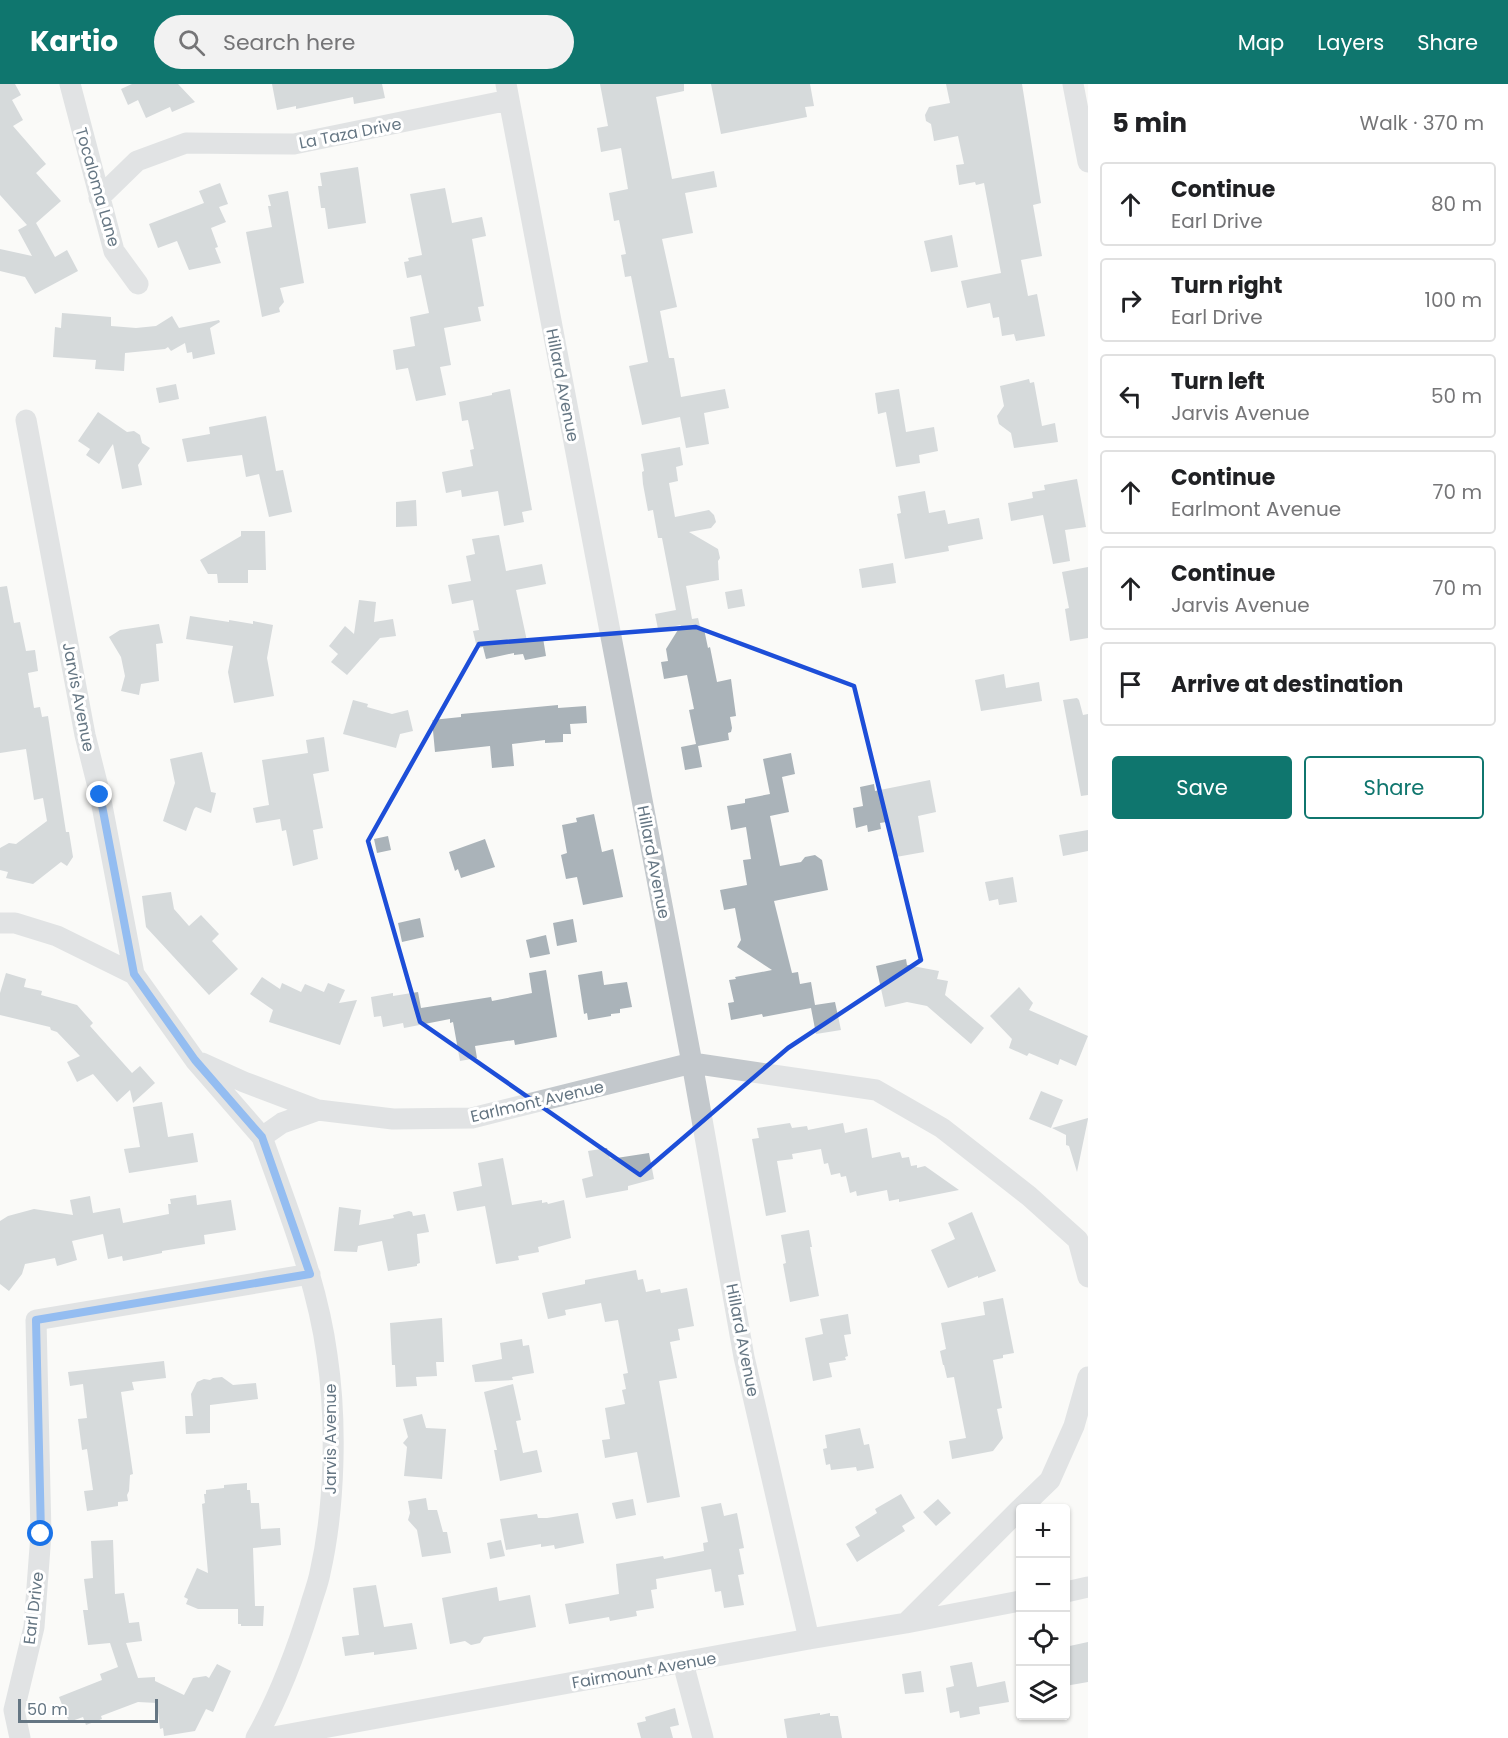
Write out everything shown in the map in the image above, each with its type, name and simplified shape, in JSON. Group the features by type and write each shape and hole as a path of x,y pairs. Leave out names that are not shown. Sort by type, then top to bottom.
{"street":[{"name":"Tocaloma Lane","path":"70,84 114,251 138,284"},
{"path":"1073,84 1088,162"},
{"name":"La Taza Drive","path":"99,198 137,161 186,143 294,144 508,92"},
{"name":"Hillard Avenue","path":"508,92 692,1063 744,1357 809,1639"},
{"name":"Jarvis Avenue","path":"26,420 85,735 100,795 134,974"},
{"path":"0,923 15,923 57,936 134,974 195,1060 262,1137"},
{"path":"195,1060 244,1082 318,1110"},
{"name":"Earlmont Avenue","path":"262,1137 282,1123 318,1110 393,1119 472,1118 692,1063 876,1090 942,1128 1029,1196 1078,1240 1088,1277"},
{"name":"Jarvis Avenue","path":"256,1738 269,1714 301,1634 320,1573 333,1485 327,1354 310,1274 262,1137"},
{"name":"Earl Drive","path":"20,1738 14,1710 34,1627 41,1534 36,1320 310,1274"},
{"path":"1026,1504 1050,1480 1074,1426 1088,1377"},
{"path":"906,1623 1016,1514"},
{"path":"1070,1591 1088,1587"},
{"name":"Fairmount Avenue","path":"268,1738 1016,1602"},
{"path":"683,1663 703,1738"}],"highlighted area":[{"path":"696,627 854,686 921,960 788,1048 640,1175 420,1022 368,841 479,644"}],"building":[{"path":"0,84 15,84 21,95 12,100 23,120 13,126 46,164 36,173 61,201 36,223 55,257 67,250 78,271 35,294 25,277 0,271 0,249 32,256 18,230 27,225 0,195"},
{"path":"132,84 178,84 195,102 172,112 170,107 146,118 138,100 128,105 121,89"},
{"path":"272,84 382,84 385,98 354,104 353,97 296,109 296,106 277,110"},
{"path":"600,84 684,84 684,91 656,97 672,179 714,171 717,187 685,193 693,233 662,239 677,307 660,311 669,358 674,358 681,397 725,389 729,408 704,413 709,444 686,448 680,417 642,425 629,366 648,362 631,276 625,277 621,255 626,254 619,220 614,221 609,193 628,189 621,148 601,152 597,128 608,126"},
{"path":"711,84 810,84 814,106 805,107 807,117 721,134"},
{"path":"946,84 1022,84 1041,203 1033,205 1042,256 1021,260 1028,296 1037,294 1045,336 1016,341 1014,334 1002,336 999,317 993,318 990,303 967,308 961,281 1001,273 984,183 959,185 956,165 964,164 958,136 934,141 931,124 926,121 925,115 929,107 950,103"},
{"path":"358,167 366,223 328,229 325,208 321,208 318,186 322,186 320,173"},
{"path":"220,183 228,204 219,207 226,222 211,228 221,263 189,270 177,241 158,248 149,224 204,203 199,191"},
{"path":"445,188 452,223 482,217 486,236 472,239 484,306 478,307 481,321 444,328 451,365 440,367 446,395 416,401 408,368 396,370 393,350 415,346 410,317 429,313 421,275 407,278 404,262 409,261 408,258 422,255 410,194"},
{"path":"288,191 304,283 280,288 284,302 279,308 280,312 262,317 246,232 272,227 268,195"},
{"path":"952,235 958,267 931,272 924,241"},
{"path":"62,313 111,317 111,326 136,328 156,326 172,316 179,328 219,320 220,322 210,328 215,354 193,359 192,352 187,353 185,343 171,351 168,347 125,353 124,371 95,369 96,360 53,357 55,327 61,328"},
{"path":"1029,379 1030,383 1034,382 1042,426 1055,423 1058,442 1014,448 1011,433 999,424 997,416 1004,406 1000,386"},
{"path":"176,384 179,399 159,403 156,388"},
{"path":"510,389 532,510 522,512 524,522 504,526 498,491 462,497 461,490 446,493 442,472 473,466 470,450 474,449 468,420 462,421 459,402"},
{"path":"899,389 906,432 934,427 938,451 919,455 920,463 896,467 886,412 878,414 875,393"},
{"path":"98,412 127,432 134,431 140,435 142,443 150,448 138,465 142,485 122,489 113,444 99,464 86,455 90,449 78,441"},
{"path":"266,416 276,471 283,470 292,512 269,517 259,474 246,477 242,455 187,462 182,439 210,434 209,427"},
{"path":"680,447 683,465 676,467 678,481 669,483 675,517 709,510 716,522 711,528 689,532 718,549 720,558 718,561 719,580 686,586 692,619 698,618 701,630 704,629 717,682 731,679 736,716 730,717 732,728 728,733 729,740 698,746 702,767 685,770 681,747 696,744 689,710 694,709 687,675 664,679 661,662 668,661 666,649 681,625 658,629 655,614 676,610 662,538 658,538 653,510 648,511 641,454"},
{"path":"1077,479 1086,527 1065,530 1070,561 1053,564 1043,515 1011,521 1008,503 1033,498 1032,492 1045,490 1044,485"},
{"path":"925,491 929,513 945,510 948,524 979,518 983,539 948,546 949,551 905,559 897,514 901,513 898,496"},
{"path":"416,500 417,526 396,527 396,502"},
{"path":"241,531 265,531 266,570 248,570 248,583 218,583 217,574 208,574 200,560 241,536"},
{"path":"499,535 506,571 542,564 546,584 516,590 527,641 543,638 546,656 525,660 523,654 514,655 514,653 486,659 483,647 477,648 473,631 479,630 473,600 452,604 448,585 471,581 466,556 475,554 472,539"},
{"path":"893,563 896,583 862,588 859,569"},
{"path":"1088,567 1088,638 1070,641 1065,609 1069,608 1062,572"},
{"path":"7,586 14,623 20,622 26,651 35,650 38,671 28,673 34,708 40,707 42,717 48,716 66,832 69,832 73,857 67,866 61,862 33,884 6,878 8,872 0,870 0,848 9,843 16,844 47,821 43,798 34,800 26,749 0,753 0,587"},
{"path":"742,589 745,606 728,609 725,592"},
{"path":"359,600 376,602 374,622 393,619 396,636 380,638 347,675 331,662 338,654 329,646 345,626 354,634"},
{"path":"190,616 253,624 253,621 273,625 267,658 274,696 234,703 228,672 233,646 186,639"},
{"path":"159,624 163,643 156,644 159,681 141,684 139,695 121,691 125,676 121,657 109,637 120,630"},
{"path":"1004,674 1006,688 1039,682 1042,701 981,711 975,680"},
{"path":"1077,698 1083,715 1088,714 1088,795 1081,796 1063,700"},
{"path":"353,700 368,704 367,707 392,714 408,710 413,731 400,734 396,748 343,734"},
{"path":"558,705 558,708 586,706 587,723 570,724 571,734 563,734 563,742 545,743 545,740 512,744 514,766 492,768 490,746 435,752 432,720 461,717 461,714"},
{"path":"324,737 329,771 313,774 323,828 313,830 318,859 293,866 286,830 282,831 280,819 256,823 253,808 269,805 262,760 308,753 306,740"},
{"path":"202,752 211,792 216,793 211,813 196,807 186,831 163,821 175,783 170,759"},
{"path":"791,753 795,774 782,777 789,812 770,816 780,866 801,862 805,857 815,855 822,860 828,890 774,901 792,973 798,972 800,984 811,982 815,1005 835,1002 841,1030 816,1034 811,1008 731,1020 728,1003 734,1002 729,980 772,970 737,947 741,940 735,908 724,910 720,890 747,885 743,860 751,859 746,827 731,830 727,806 745,803 745,799 770,794 763,759"},
{"path":"930,780 936,812 918,816 924,852 896,857 886,822 880,823 881,829 868,832 867,825 856,828 853,808 863,806 860,787 874,784 875,791"},
{"path":"594,814 602,852 613,849 623,897 583,905 577,877 566,879 561,855 567,853 562,825 577,822 576,818"},
{"path":"1088,830 1088,851 1063,856 1059,835"},
{"path":"388,836 391,850 377,853 374,839"},
{"path":"485,839 495,867 461,878 458,869 455,871 449,852"},
{"path":"1013,877 1017,902 999,905 998,899 989,901 985,882"},
{"path":"171,892 174,909 189,926 201,915 219,934 212,941 238,969 209,995 146,927 142,896"},
{"path":"420,918 424,937 402,942 398,923"},
{"path":"573,919 577,942 557,946 553,923"},
{"path":"546,935 550,954 530,958 526,940"},
{"path":"906,959 907,965 939,971 937,979 948,981 945,995 984,1028 971,1044 927,1006 907,1002 885,1007 876,966"},
{"path":"546,970 557,1037 515,1045 514,1040 475,1046 477,1058 460,1061 453,1022 450,1023 450,1019 404,1028 403,1023 383,1027 381,1016 374,1017 371,997 418,992 421,1008 491,997 492,1001 532,993 529,973"},
{"path":"602,971 604,985 627,982 632,1007 620,1009 620,1013 611,1014 611,1016 588,1020 587,1013 584,1014 578,975"},
{"path":"6,973 26,979 24,987 42,991 41,995 77,1005 93,1023 90,1026 132,1073 140,1066 155,1083 133,1103 130,1090 117,1102 93,1074 77,1082 67,1062 80,1056 57,1032 51,1030 50,1027 0,1015 0,993"},
{"path":"262,977 280,989 282,983 301,992 305,984 324,992 328,983 345,990 339,1003 357,1000 340,1045 269,1022 273,1010 250,994"},
{"path":"1019,987 1033,1003 1029,1010 1088,1036 1076,1066 1060,1059 1058,1065 1029,1053 1027,1056 1009,1048 1012,1039 990,1016"},
{"path":"1041,1091 1063,1100 1051,1128 1029,1119"},
{"path":"162,1102 168,1137 193,1133 198,1162 129,1173 124,1149 140,1147 133,1107"},
{"path":"1088,1118 1077,1172 1069,1146 1066,1145 1066,1135 1052,1128"},
{"path":"790,1123 792,1128 807,1126 808,1130 843,1123 845,1133 867,1128 872,1158 900,1152 902,1158 909,1157 911,1166 917,1165 917,1168 925,1166 959,1190 899,1202 899,1199 889,1201 887,1190 857,1196 856,1191 850,1193 846,1176 841,1177 840,1173 831,1175 828,1163 824,1164 821,1149 792,1154 793,1159 777,1161 786,1212 766,1216 752,1139 759,1138 757,1128"},
{"path":"607,1148 610,1159 649,1153 654,1179 628,1186 628,1190 586,1198 582,1179 593,1176 588,1151"},
{"path":"503,1158 512,1205 542,1200 542,1203 547,1202 548,1204 564,1200 571,1238 538,1247 539,1252 518,1256 519,1260 496,1264 485,1206 457,1211 453,1192 482,1186 478,1163"},
{"path":"196,1195 197,1205 231,1200 236,1230 204,1235 205,1244 162,1251 162,1253 123,1261 122,1256 108,1259 103,1234 72,1241 77,1260 57,1266 55,1258 25,1264 22,1274 9,1291 0,1284 0,1221 8,1216 34,1209 73,1215 70,1200 90,1196 93,1213 120,1208 123,1223 169,1214 170,1199"},
{"path":"339,1207 361,1210 359,1225 394,1218 393,1215 409,1211 413,1216 425,1214 429,1232 417,1234 420,1263 417,1266 388,1271 382,1241 358,1246 357,1252 334,1251"},
{"path":"972,1212 996,1271 948,1288 931,1250 955,1239 948,1223"},
{"path":"809,1230 819,1296 790,1302 783,1264 786,1263 781,1235"},
{"path":"636,1270 638,1280 643,1279 646,1292 660,1289 661,1293 687,1288 694,1326 678,1329 680,1340 670,1342 677,1378 659,1381 680,1497 647,1503 637,1452 605,1458 602,1440 610,1439 605,1408 625,1404 622,1390 626,1389 623,1374 628,1373 618,1320 605,1322 601,1303 565,1310 566,1315 548,1319 542,1293 585,1284 585,1280"},
{"path":"1003,1298 1014,1353 993,1360 1002,1408 997,1409 1003,1438 993,1451 952,1459 949,1441 966,1438 954,1377 947,1378 943,1365 940,1351 946,1349 941,1323 985,1315 983,1302"},
{"path":"848,1314 851,1334 844,1335 848,1356 845,1357 846,1360 829,1363 832,1377 813,1381 805,1338 823,1334 820,1319"},
{"path":"442,1318 444,1362 436,1362 437,1376 416,1377 417,1386 396,1387 395,1365 392,1365 390,1323"},
{"path":"522,1339 523,1346 529,1345 534,1373 512,1377 513,1380 475,1382 472,1365 502,1359 500,1343"},
{"path":"164,1361 166,1378 132,1382 134,1390 121,1392 133,1474 130,1475 128,1501 118,1502 118,1506 87,1511 84,1491 93,1490 87,1449 82,1450 78,1419 87,1418 83,1384 70,1386 68,1372"},
{"path":"222,1377 233,1385 256,1383 258,1399 210,1405 210,1433 186,1434 185,1416 193,1416 191,1394 197,1382"},
{"path":"513,1384 521,1420 516,1421 523,1453 537,1450 542,1472 500,1481 494,1450 497,1450 484,1392"},
{"path":"422,1414 426,1428 446,1429 442,1479 404,1476 407,1447 403,1443 408,1437 403,1419"},
{"path":"860,1428 864,1445 869,1444 874,1468 857,1471 856,1467 831,1470 830,1464 826,1465 823,1449 827,1448 825,1435"},
{"path":"247,1483 251,1503 259,1503 261,1529 280,1528 281,1545 253,1548 255,1606 264,1606 263,1626 241,1626 238,1624 238,1609 198,1609 186,1604 188,1599 184,1597 197,1568 208,1573 202,1504 205,1503 206,1490 224,1488 224,1485"},
{"path":"901,1494 915,1518 902,1526 905,1531 857,1562 846,1544 860,1536 855,1527 877,1513 875,1509"},
{"path":"426,1498 428,1510 437,1510 443,1532 447,1532 451,1553 422,1557 417,1530 408,1520 410,1513 408,1501"},
{"path":"633,1499 636,1515 616,1519 612,1503"},
{"path":"938,1499 951,1513 936,1526 923,1512"},
{"path":"721,1503 724,1516 737,1513 744,1548 739,1549 744,1574 738,1575 744,1605 724,1608 721,1591 715,1592 711,1569 656,1579 657,1589 651,1590 654,1608 636,1611 637,1616 610,1621 609,1617 569,1624 565,1604 619,1594 616,1564 663,1556 664,1559 704,1551 703,1543 708,1542 701,1507"},
{"path":"578,1513 584,1543 555,1549 554,1545 541,1547 541,1544 506,1550 500,1519 537,1514 538,1518 547,1518"},
{"path":"113,1540 115,1594 124,1593 129,1623 139,1622 142,1641 126,1643 138,1678 155,1677 155,1681 184,1695 193,1678 206,1676 209,1678 217,1664 231,1671 213,1712 206,1709 195,1731 164,1736 163,1728 160,1729 157,1703 138,1702 101,1716 102,1719 86,1725 83,1717 69,1722 59,1697 102,1680 100,1674 118,1667 110,1643 88,1645 83,1610 88,1610 84,1579 93,1578 91,1541"},
{"path":"501,1540 505,1556 490,1559 487,1543"},
{"path":"376,1585 384,1627 412,1623 417,1649 374,1655 374,1652 345,1656 342,1637 359,1635 353,1588"},
{"path":"497,1587 499,1601 530,1595 536,1627 484,1637 480,1643 471,1645 465,1641 450,1644 442,1598"},
{"path":"1088,1642 1088,1682 1070,1685 1070,1646"},
{"path":"972,1662 977,1687 1005,1681 1009,1702 979,1707 980,1714 960,1718 959,1711 950,1713 946,1688 954,1686 950,1666"},
{"path":"921,1671 924,1692 905,1694 902,1674"},
{"path":"675,1708 679,1725 670,1727 673,1738 641,1738 637,1723 646,1721 645,1717"},
{"path":"820,1713 820,1715 830,1713 830,1716 838,1716 842,1738 787,1738 784,1719"}],"route":[{"path":"41,1534 36,1320 310,1274 262,1137 195,1060 134,974 100,795"}]}
